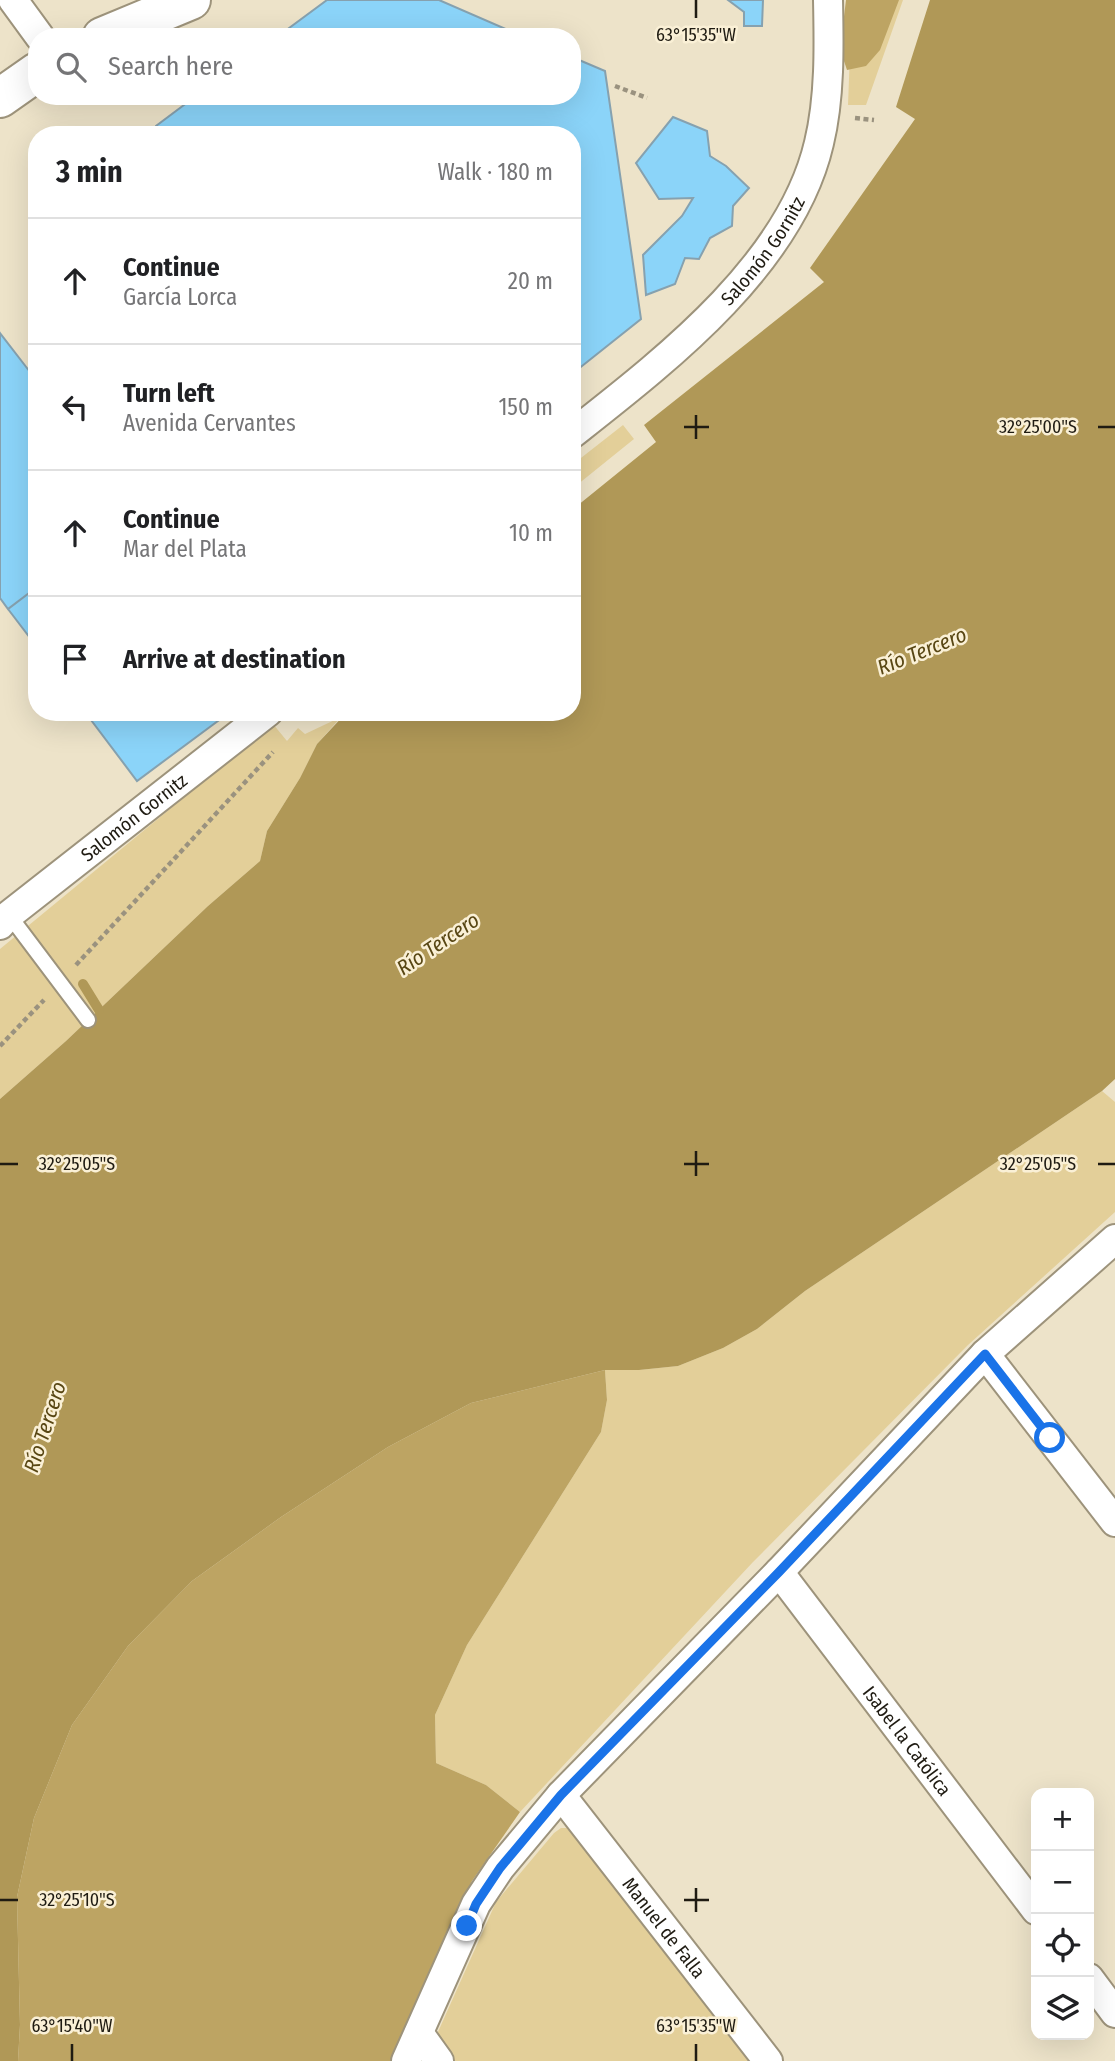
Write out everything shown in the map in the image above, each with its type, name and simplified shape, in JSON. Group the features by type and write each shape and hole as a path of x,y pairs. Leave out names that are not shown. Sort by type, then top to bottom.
{"main road":[{"path":"124,28 191,0"},
{"path":"0,99 28,79"}],"street":[{"path":"13,0 33,28"},
{"name":"Salomón Gornitz","path":"581,426 691,334 752,270 786,225 811,171 820,142 826,85 828,0"},
{"name":"Salomón Gornitz","path":"3,914 256,721"},
{"path":"406,2061 476,1904 500,1868 561,1795 779,1572 985,1354 1115,1239"},
{"path":"985,1354 1115,1522"},
{"name":"Isabel la Católica","path":"779,1572 1031,1902"},
{"name":"Manuel de Falla","path":"561,1795 768,2061"},
{"path":"1094,1986 1115,2013"},
{"path":"419,2033 439,2061"}],"lane":[{"path":"3,914 88,1020"}],"path":[{"path":"615,86 647,99"},
{"path":"0,1046 273,752"}],"shaded area":[{"path":"846,0 899,0 880,50 866,66 847,70 840,49"},
{"path":"852,0 903,0 866,105 848,105"},
{"path":"623,425 634,439 581,482 581,458"},
{"path":"337,721 317,744 300,778 267,831 260,861 0,1099 0,949 273,724 287,741 298,728 305,734"},
{"path":"1102,1091 1115,1102 1115,1212 968,1345 753,1562 520,1812 486,1785 436,1763 435,1715 467,1645 601,1432 607,1400 605,1370 678,1366 723,1348 757,1329 805,1291"},
{"path":"605,1370 607,1400 601,1432 467,1645 435,1715 436,1763 486,1785 520,1812 472,1881 390,2061 18,2061 20,2025 17,1897 34,1818 72,1725 128,1646 192,1581 281,1517 388,1447 471,1403"},
{"path":"561,1828 575,1832 753,2061 425,2061 496,1902"}],"water":[{"name":"Río Tercero","path":"930,0 1115,0 1115,1079 1102,1091 805,1291 757,1329 723,1348 678,1366 605,1370 471,1403 388,1447 281,1517 192,1581 128,1646 72,1725 34,1818 17,1897 20,2025 18,2061 0,2061 0,1099 260,861 267,831 300,778 317,744 339,721 581,721 581,503 656,442 644,425 824,282 810,268 915,119 896,107"}],"building":[{"path":"327,0 439,0 503,28 289,28"},
{"path":"728,0 763,0 762,26 744,26 744,12"},
{"path":"581,61 605,71 641,319 581,367 581,126 156,126 184,105 581,105"},
{"path":"673,117 707,131 710,156 726,166 749,188 733,206 732,226 710,238 699,259 685,258 675,284 646,295 643,255 682,216 693,198 659,199 636,163"},
{"path":"0,333 28,369 28,594 8,609 0,598"},
{"path":"28,594 28,635 8,609"},
{"path":"92,721 218,721 137,781"}],"waterway":[{"path":"83,984 99,1010"}],"route":[{"path":"467,1926 476,1904 500,1868 561,1795 779,1572 985,1354 1050,1438"}]}
